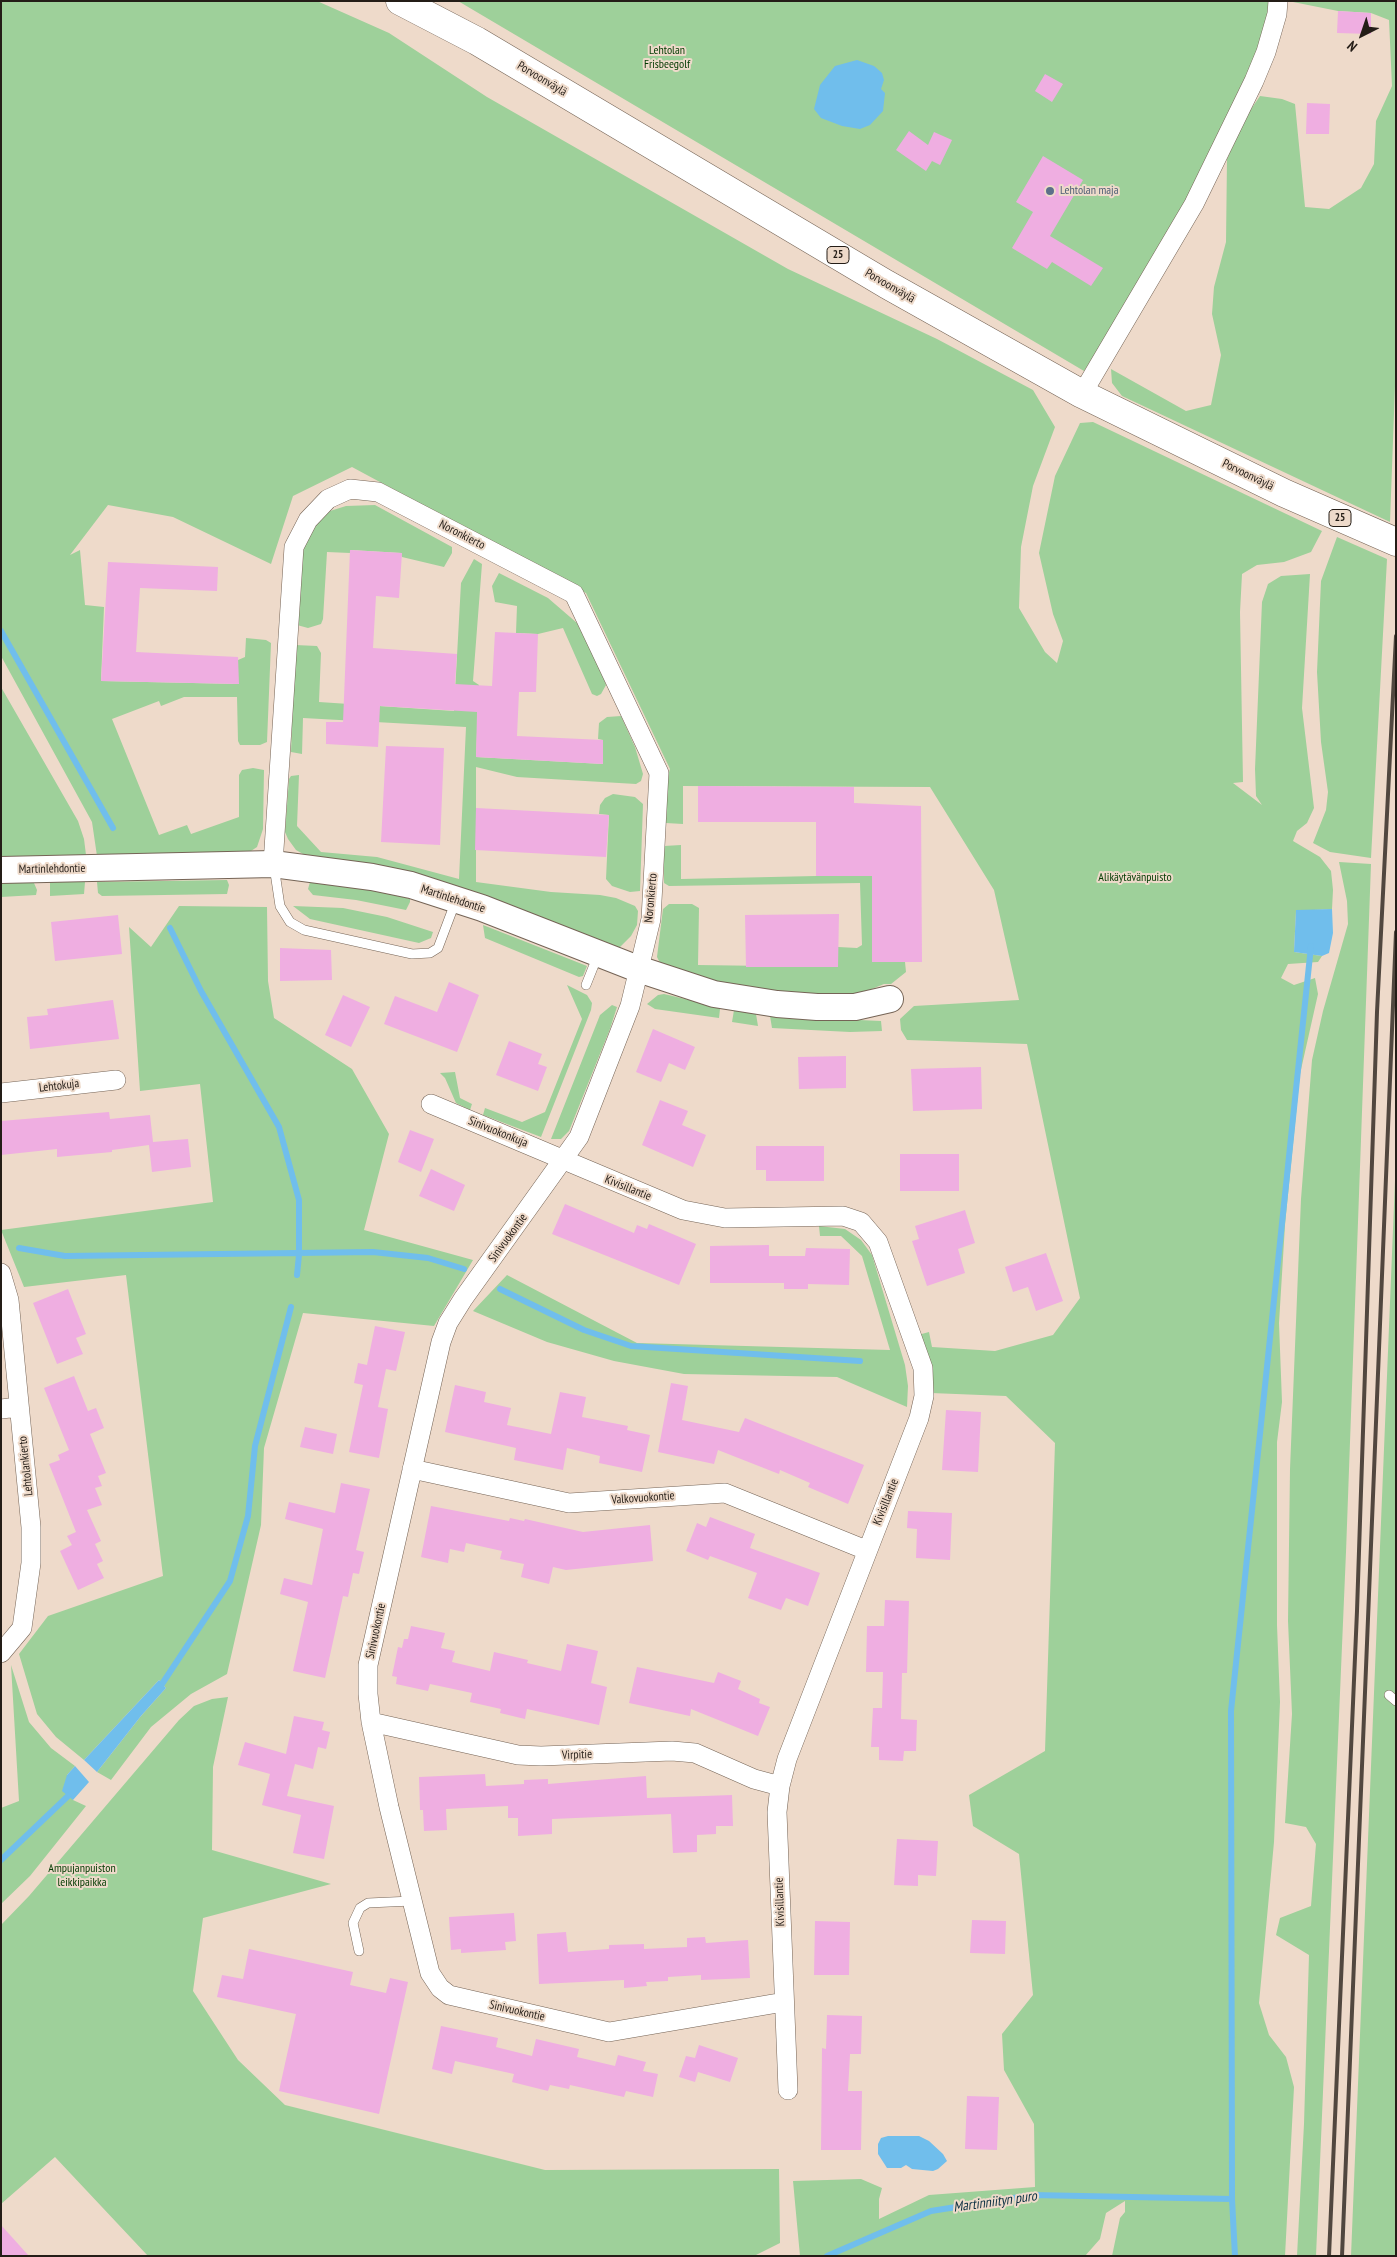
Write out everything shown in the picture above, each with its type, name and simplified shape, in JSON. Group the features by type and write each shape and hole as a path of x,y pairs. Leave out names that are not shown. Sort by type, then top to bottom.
{"highway":[{"name":"Porvoonväylä","path":"400,1 477,41 886,284 1082,394 1284,493 1396,542"}],"street":[{"path":"1082,394 1194,204 1254,81 1266,52 1277,14 1278,1"},
{"name":"Noronkierto","path":"273,864 294,547 308,520 328,499 350,489 378,492 574,594 659,773 651,920 638,969"},
{"name":"Martinlehdontie","path":"1,870 273,864 372,876 411,885 456,899 638,969 714,994 777,1004 855,1008 890,999"},
{"name":"Sinivuokontie","path":"638,969 630,1006 579,1138 566,1159 464,1298 448,1323 441,1342 368,1665 368,1694 371,1722 430,1973 440,1988 449,1995 609,2032 784,2002"},
{"name":"Lehtokuja","path":"1,1093 116,1080"},
{"name":"Sinivuokonkuja","path":"431,1104 566,1159"},
{"name":"Kivisillantie","path":"566,1159 592,1173 683,1210 725,1218 843,1216 861,1222 878,1242 923,1368 924,1396 919,1418 786,1759 780,1786 777,1812 788,2090"},
{"name":"Lehtolankierto","path":"1,1273 8,1300 10,1408 28,1478 31,1562 22,1628 9,1646 1,1653"},
{"name":"Valkovuokontie","path":"412,1469 569,1503 725,1493 866,1550"},
{"name":"Virpitie","path":"371,1722 518,1755 541,1756 672,1751 695,1753 754,1779 780,1786"}],"lane":[{"path":"273,864 280,906 290,922 304,930 412,954 430,953 438,948 456,899"},
{"path":"586,985 599,953"},
{"path":"359,1951 353,1922 360,1908 368,1903 412,1901"}],"green space":[{"name":"Alikäytävänpuisto","path":"1,1 317,1 389,33 487,97 788,269 937,339 1033,390 1055,427 1033,486 1021,547 1019,608 1045,652 1057,663 1063,641 1053,614 1039,553 1055,476 1080,423 1093,422 1322,531 1311,552 1284,562 1257,565 1242,574 1240,612 1243,782 1233,783 1262,805 1256,796 1255,769 1262,602 1268,584 1281,576 1310,574 1302,708 1314,808 1307,823 1297,831 1293,841 1320,857 1331,871 1333,890 1332,909 1296,911 1294,952 1322,956 1318,962 1288,964 1281,978 1294,985 1315,978 1318,994 1300,1074 1285,1225 1279,1323 1282,1402 1277,1442 1277,1625 1280,1702 1274,1842 1259,2003 1269,2035 1286,2057 1294,2087 1285,2256 1112,2256 1120,2218 1125,2212 1125,2201 1106,2213 1100,2239 1085,2256 800,2256 793,2181 861,2179 882,2188 879,2199 879,2219 929,2195 1035,2187 1034,2124 1004,2070 1002,2034 1033,1995 1019,1854 973,1826 969,1795 1045,1751 1055,1443 1006,1396 931,1393 918,1335 929,1332 932,1347 995,1351 1053,1335 1080,1298 1027,1044 907,1040 901,1030 900,1019 914,1006 1019,1000 994,890 930,787 683,786 683,824 666,823 667,779 670,769 586,593 352,467 293,496 271,564 173,517 108,505 70,555 80,550 85,605 104,607 101,681 237,684 238,660 245,657 246,638 266,640 271,643 267,742 260,745 240,745 238,741 237,697 184,697 161,706 159,701 112,719 159,835 187,825 191,834 239,817 239,775 242,770 253,768 264,770 263,829 257,847 251,851 97,856 92,822 1,656"},
{"name":"Lehtolan Frisbeegolf","path":"458,1 1273,1 1261,48 1194,204 1084,371"},
{"path":"1288,1 1396,1 1396,359 1390,522 1122,396 1112,383 1111,369 1186,411 1211,405 1221,355 1212,314 1214,287 1226,242 1227,159 1247,115 1260,96 1282,99 1295,104 1305,207 1329,209 1361,188 1374,164 1376,121 1392,86 1389,20 1371,13 1338,11"},
{"path":"375,505 452,547 452,553 444,567 402,557 401,553 351,550 350,553 327,552 323,619 321,624 308,628 297,625 302,547 320,519 330,511 346,506"},
{"path":"1337,537 1387,559 1371,858 1330,852 1313,843 1326,810 1328,792 1321,742 1317,672 1321,581"},
{"path":"474,559 482,564 473,681 479,685 476,757 603,764 603,740 598,739 599,723 607,717 621,716 635,747 643,774 641,781 636,784 517,777 476,767 476,882 551,892 600,895 616,898 635,906 638,911 637,925 631,936 620,947 614,948 380,866 303,854 296,850 285,832 289,779 291,776 299,775 297,826 321,852 377,857 459,879 466,727 303,718 302,754 291,752 295,645 317,646 321,653 319,702 454,711 461,583"},
{"path":"499,573 548,598 577,623 603,675 606,685 601,694 597,696 592,694 563,628 538,634 516,633 517,606 495,602 492,586"},
{"path":"1,687 78,821 84,839 86,855 1,857"},
{"path":"613,794 635,797 643,804 640,891 630,892 612,886 606,879 609,815 599,814 600,805 605,798"},
{"path":"872,813 872,962 905,962 906,972 891,984 884,984 850,998 730,987 664,967 659,961 657,957 663,909 669,904 692,904 699,908 698,965 838,967 838,947 857,948 862,945 860,883 669,886 664,883 664,846 681,845 681,879 816,876"},
{"path":"1339,862 1371,864 1346,1552 1316,2256 1297,2256 1304,2124 1309,1955 1276,1935 1280,1918 1311,1906 1316,1844 1306,1827 1285,1823 1292,1714 1288,1621 1290,1469 1301,1199 1312,1060 1323,1011 1348,924 1347,901"},
{"path":"227,880 229,885 227,894 102,896 98,893 97,882"},
{"path":"50,882 85,882 84,894 50,896"},
{"path":"310,882 377,890 410,899 410,902 406,910 356,900 313,895 308,889"},
{"path":"1,883 34,883 37,890 36,895 1,897"},
{"path":"179,906 267,907 268,981 274,1018 352,1069 389,1134 364,1230 473,1260 434,1326 303,1313 264,1448 261,1525 227,1674 191,1694 151,1727 111,1780 97,1772 141,1716 166,1688 159,1680 84,1760 56,1737 37,1714 19,1654 48,1616 163,1576 126,1275 24,1287 1,1230 213,1202 200,1084 140,1091 129,927 151,947"},
{"path":"293,906 343,908 387,917 433,932 431,938 419,943 310,919"},
{"path":"483,925 587,966 583,976 579,977 485,938"},
{"path":"567,985 587,995 592,1003 591,1010 541,1137 483,1115 485,1108 522,1122 545,1112 582,1019"},
{"path":"664,994 715,1006 720,1009 719,1018 655,1009 647,1004 658,995"},
{"path":"612,1005 617,1007 610,1029 569,1131 561,1139 551,1139 600,1015"},
{"path":"734,1010 756,1014 758,1026 732,1022"},
{"path":"770,1016 881,1021 882,1031 850,1032 772,1028"},
{"path":"455,1072 460,1098 472,1104 470,1110 456,1103 445,1078 440,1073"},
{"path":"1396,1156 1396,2256 1351,2256 1361,2010"},
{"path":"819,1226 845,1229 861,1240 872,1255 905,1365 908,1386 907,1407 837,1377 684,1374 614,1361 547,1342 473,1311 507,1275 637,1343 890,1350 862,1256 841,1236 820,1236"},
{"path":"11,1665 29,1722 51,1748 75,1766 67,1775 73,1800 86,1806 30,1876 1,1904 1,1808 19,1801"},
{"name":"Ampujanpuiston leikkipaikka","path":"228,1697 213,1767 212,1850 331,1884 203,1918 193,1991 238,2060 285,2105 545,2170 779,2169 780,2243 754,2256 148,2256 55,2157 1,2204 1,1925 29,1896 179,1720 194,1706 212,1699"}],"water":[{"path":"857,60 874,66 882,73 884,80 881,89 885,93 883,111 870,125 860,129 842,126 821,118 814,109 820,85 835,66"},
{"path":"1332,909 1333,933 1329,953 1322,956 1294,952 1296,910"},
{"path":"159,1680 166,1688 141,1716 97,1772 84,1760"},
{"path":"75,1766 89,1782 73,1800 62,1791 67,1775"},
{"path":"888,2136 919,2136 929,2141 943,2154 947,2161 933,2171 912,2169 906,2165 901,2168 887,2168 878,2154 878,2144 881,2138"}],"building":[{"path":"1338,11 1371,13 1371,34 1337,33"},
{"path":"1045,74 1063,84 1052,102 1035,91"},
{"path":"1307,103 1330,104 1329,134 1306,134"},
{"path":"909,131 928,145 934,132 952,140 940,165 932,161 926,171 896,150"},
{"path":"1043,156 1083,180 1050,236 1103,268 1091,286 1052,262 1047,269 1012,248 1033,212 1016,202"},
{"path":"350,550 402,553 399,598 376,596 373,648 457,654 455,684 492,686 495,632 538,634 536,692 519,692 517,736 603,740 603,764 476,757 477,712 380,706 378,747 326,744 326,722 343,722"},
{"path":"108,562 218,567 217,591 140,588 136,652 238,657 239,684 101,681"},
{"path":"386,746 444,748 440,845 381,842"},
{"path":"698,786 854,787 854,803 921,806 922,962 872,962 872,876 816,876 816,822 698,822"},
{"path":"476,808 609,815 606,857 475,850"},
{"path":"839,914 838,967 746,967 745,915"},
{"path":"118,915 122,954 55,961 51,922"},
{"path":"280,948 331,950 332,980 280,981"},
{"path":"449,982 479,995 457,1052 384,1024 395,996 437,1012"},
{"path":"343,995 370,1007 351,1047 325,1035"},
{"path":"113,1000 119,1039 30,1049 27,1017 48,1015 47,1009"},
{"path":"653,1029 695,1047 685,1070 669,1063 661,1082 636,1072"},
{"path":"509,1041 542,1054 538,1064 547,1067 538,1091 496,1075"},
{"path":"846,1056 846,1088 799,1089 798,1057"},
{"path":"981,1067 982,1109 913,1111 911,1069"},
{"path":"660,1100 688,1111 682,1125 706,1135 693,1167 642,1145"},
{"path":"109,1112 110,1119 150,1115 153,1142 188,1139 191,1167 152,1172 149,1145 112,1150 112,1152 57,1157 57,1149 1,1155 1,1121"},
{"path":"410,1130 434,1139 421,1172 398,1162"},
{"path":"756,1146 824,1146 824,1181 766,1181 766,1170 756,1170"},
{"path":"900,1154 959,1154 959,1191 900,1191"},
{"path":"431,1169 465,1185 454,1211 419,1196"},
{"path":"565,1204 634,1233 637,1225 647,1229 649,1224 696,1244 679,1285 552,1234"},
{"path":"965,1210 975,1243 958,1249 965,1273 927,1286 912,1241 919,1239 915,1226"},
{"path":"769,1245 769,1256 805,1256 806,1248 850,1249 849,1285 808,1284 808,1289 784,1289 784,1283 710,1283 710,1246"},
{"path":"1046,1253 1063,1301 1036,1311 1028,1287 1013,1292 1005,1267"},
{"path":"68,1289 86,1334 76,1338 83,1354 57,1364 33,1303"},
{"path":"375,1326 405,1332 396,1371 386,1369 378,1407 388,1409 379,1458 349,1452 363,1385 354,1383 358,1363 367,1365"},
{"path":"74,1376 88,1411 96,1408 104,1428 90,1434 106,1473 98,1476 102,1486 95,1488 102,1505 87,1510 101,1541 95,1544 103,1561 97,1564 104,1578 78,1590 60,1551 72,1545 67,1536 76,1532 49,1464 60,1460 58,1455 69,1450 44,1388"},
{"path":"671,1383 688,1386 682,1420 739,1432 745,1418 864,1465 848,1504 808,1487 810,1483 780,1470 779,1474 718,1450 714,1464 658,1452"},
{"path":"455,1385 486,1392 484,1402 511,1408 507,1425 551,1434 560,1392 586,1397 582,1417 628,1426 627,1430 650,1435 642,1472 599,1463 600,1456 567,1448 563,1470 514,1460 516,1448 445,1432"},
{"path":"946,1410 981,1412 978,1472 942,1470"},
{"path":"305,1427 337,1434 333,1454 300,1447"},
{"path":"341,1483 370,1489 356,1550 364,1552 359,1574 353,1573 348,1597 343,1596 325,1678 293,1671 308,1602 280,1594 284,1578 312,1585 323,1529 285,1519 289,1502 335,1513"},
{"path":"431,1506 509,1521 510,1518 524,1521 525,1519 583,1532 650,1525 653,1561 566,1570 553,1567 549,1584 521,1577 524,1564 500,1559 502,1551 466,1543 464,1552 450,1549 448,1563 421,1557"},
{"path":"908,1511 952,1513 950,1560 916,1558 917,1529 907,1528"},
{"path":"710,1517 755,1534 750,1548 820,1573 808,1606 786,1598 781,1610 748,1598 757,1573 710,1556 708,1560 686,1551 697,1523 706,1527"},
{"path":"885,1600 909,1601 907,1673 902,1673 901,1719 917,1720 916,1751 904,1751 903,1761 879,1760 879,1747 871,1747 873,1708 882,1708 883,1672 866,1672 867,1626 884,1626"},
{"path":"411,1626 445,1633 441,1648 455,1651 452,1662 490,1671 494,1652 528,1660 527,1663 561,1671 567,1644 598,1651 591,1683 607,1687 599,1725 527,1709 525,1719 500,1713 501,1709 470,1702 472,1693 430,1684 428,1691 396,1684 397,1677 392,1676 398,1647 402,1648 404,1639 408,1639"},
{"path":"637,1667 714,1683 718,1672 741,1681 738,1689 760,1699 759,1703 770,1707 758,1736 691,1709 690,1716 629,1703"},
{"path":"294,1716 324,1722 322,1730 330,1732 326,1749 318,1747 313,1769 295,1764 287,1796 334,1806 324,1859 293,1853 301,1815 262,1805 270,1774 238,1765 245,1742 286,1754"},
{"path":"485,1774 486,1786 524,1784 524,1780 548,1779 548,1784 646,1776 647,1798 732,1795 733,1826 716,1826 716,1834 697,1835 697,1852 673,1853 671,1814 552,1819 552,1834 518,1836 518,1818 508,1818 508,1806 446,1809 447,1830 424,1831 423,1810 420,1810 419,1777"},
{"path":"897,1839 938,1841 936,1876 918,1875 918,1886 894,1885"},
{"path":"514,1913 516,1941 505,1942 506,1950 461,1953 461,1949 451,1950 449,1917"},
{"path":"972,1920 1006,1921 1005,1954 970,1953"},
{"path":"815,1921 850,1922 849,1975 814,1975"},
{"path":"566,1932 568,1952 609,1949 609,1945 644,1944 644,1949 687,1947 687,1938 705,1937 706,1943 748,1940 750,1978 701,1980 701,1975 668,1977 668,1981 646,1982 647,1986 624,1988 624,1980 539,1984 537,1934"},
{"path":"249,1949 353,1972 350,1985 386,1993 390,1978 408,1982 379,2114 279,2091 296,2014 217,1997 222,1975 243,1979"},
{"path":"827,2015 862,2016 861,2054 850,2054 848,2091 862,2091 861,2150 821,2150 822,2048 826,2049"},
{"path":"441,2026 498,2038 496,2047 532,2056 536,2039 579,2049 577,2057 615,2066 618,2055 646,2062 643,2071 658,2074 653,2097 626,2091 624,2097 570,2085 569,2089 550,2085 548,2091 512,2082 514,2074 455,2061 452,2074 432,2069"},
{"path":"699,2045 738,2058 730,2082 698,2072 695,2082 679,2077 686,2056 695,2058"},
{"path":"967,2096 999,2097 997,2150 965,2149"},
{"path":"1,2225 29,2256 1,2256"}],"waterway":[{"path":"1,631 113,828"},
{"path":"170,928 201,991 279,1127 299,1200 297,1275"},
{"path":"1235,2256 1232,2199 1231,1711 1311,946"},
{"path":"19,1248 65,1256 373,1252 428,1258 464,1269"},
{"path":"500,1289 584,1330 631,1346 860,1361"},
{"path":"162,1684 230,1581 248,1516 255,1446 291,1307"},
{"path":"1,1860 68,1796"},
{"name":"Martinniityn puro","path":"827,2256 931,2211 1032,2195 1232,2199"}],"railway":[{"path":"1329,2256 1357,1611 1377,1012 1396,636"},
{"path":"1342,2256 1396,932"}],"place":[{"name":"Lehtolan maja","path":"1050,191"}]}
